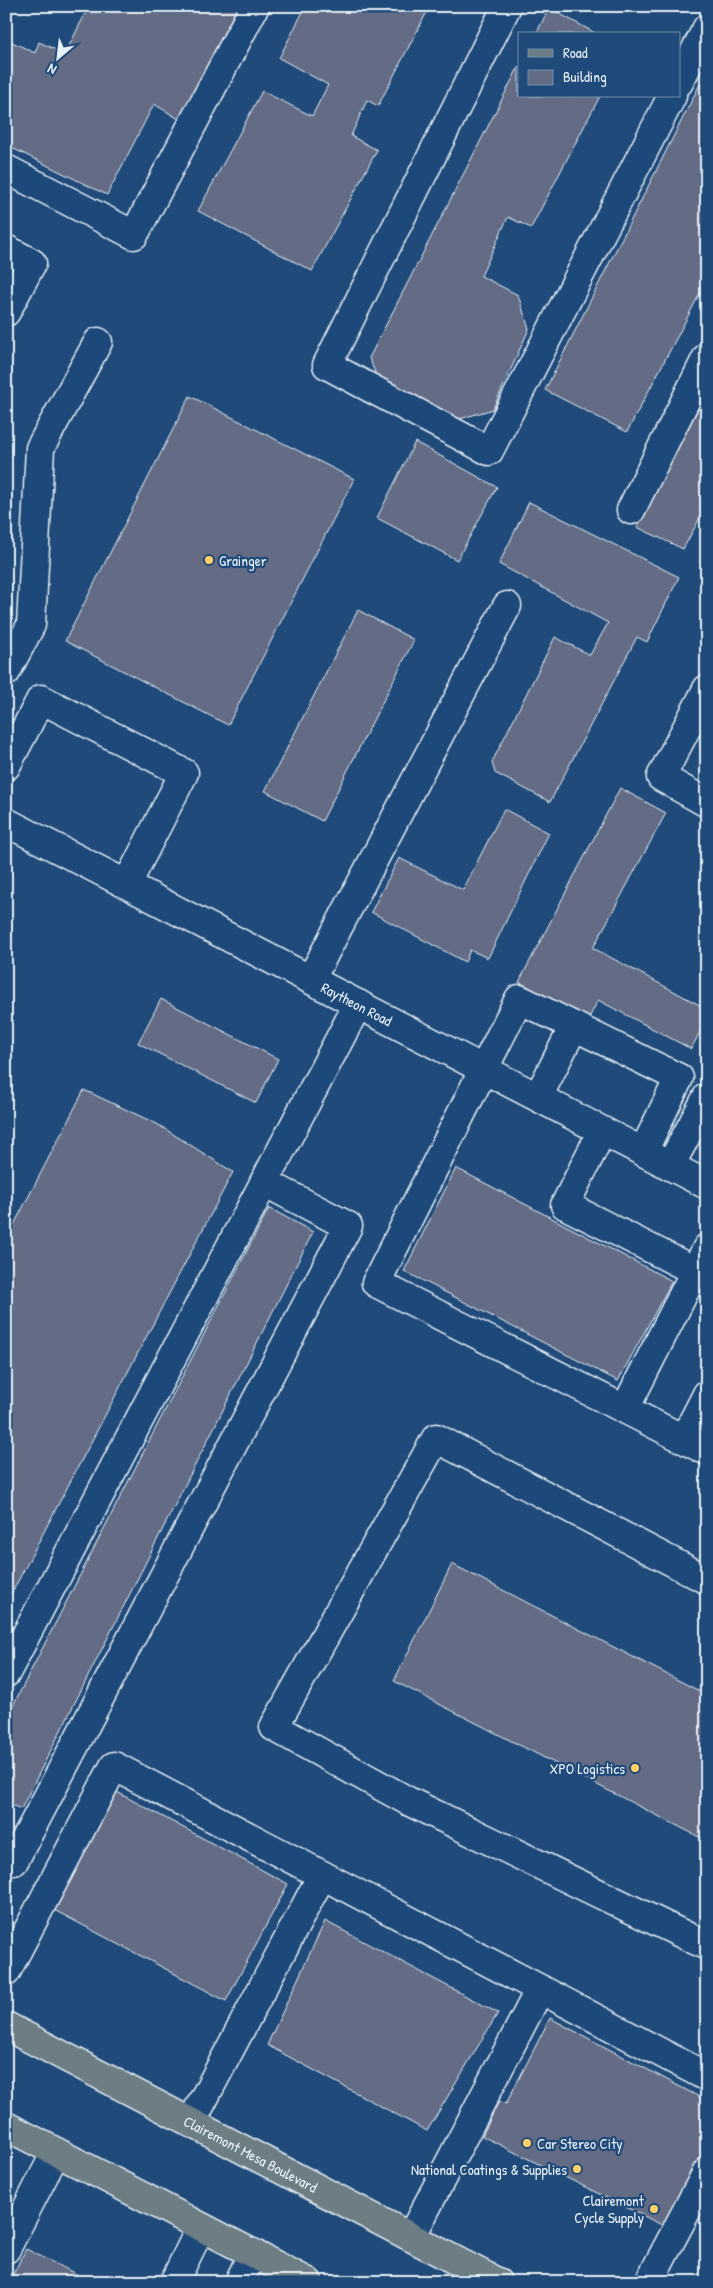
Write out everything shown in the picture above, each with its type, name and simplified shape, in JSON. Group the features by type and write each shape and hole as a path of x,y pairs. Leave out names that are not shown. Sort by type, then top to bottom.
{"main road":[{"name":"Clairemont Mesa Boulevard","path":"6,2026 497,2282"},
{"path":"6,2126 308,2282"}],"street":[{"path":"6,169 134,235 255,6"},
{"path":"507,6 327,365 489,451 671,98"},
{"path":"680,80 707,28"},
{"path":"6,249 32,262 6,312"},
{"path":"6,672 31,625 40,448 98,342"},
{"path":"631,510 707,357"},
{"path":"311,979 507,606"},
{"path":"707,689 661,778 707,803"},
{"path":"6,766 41,699 184,773 127,884"},
{"name":"Raytheon Road","path":"6,822 707,1185"},
{"path":"643,1152 679,1078 519,999 376,1283 695,1445 707,1394"},
{"path":"6,1673 358,1004"},
{"path":"538,1097 574,1026"},
{"path":"670,1166 707,1097"},
{"path":"602,1131 564,1205 701,1260 625,1409"},
{"path":"6,1857 14,1861 348,1226 264,1182"},
{"path":"707,1580 436,1438 274,1727 408,1801 707,1946"},
{"path":"6,1972 114,1766 707,2077"},
{"path":"191,2123 322,1874"},
{"path":"411,2236 540,1990"},
{"path":"6,2249 56,2152"},
{"path":"651,2278 707,2172"},
{"path":"174,2282 201,2227"},
{"path":"239,2282 253,2254"}],"building":[{"path":"89,6 238,6 179,119 154,104 107,195 6,145 6,39 35,53 39,42 65,54"},
{"path":"306,6 430,6 378,106 367,100 351,136 377,150 312,271 198,211 262,91 312,116 328,85 279,58"},
{"path":"549,8 593,32 537,32"},
{"path":"518,68 518,98 599,98 531,228 508,217 481,276 518,295 529,329 493,409 453,421 379,382 369,358"},
{"path":"700,84 707,87 707,280 627,432 545,390"},
{"path":"6,265 16,270 6,290"},
{"name":"Grainger","path":"190,396 354,479 228,725 65,641"},
{"path":"698,409 707,413 707,505 683,549 637,527"},
{"path":"415,442 497,487 457,560 377,518"},
{"path":"529,502 679,577 647,642 637,637 550,802 495,773 492,762 555,637 590,655 608,623 499,564"},
{"path":"358,610 414,640 322,821 265,791"},
{"path":"620,788 666,813 593,948 707,1009 707,1019 691,1049 598,1000 589,1018 519,982"},
{"path":"504,809 549,833 488,958 470,950 465,962 371,912 399,858 463,890"},
{"path":"161,999 278,1059 256,1103 138,1043"},
{"path":"84,1090 157,1124 233,1172 6,1604 6,1240"},
{"path":"456,1168 672,1281 618,1381 404,1271"},
{"path":"269,1208 313,1232 21,1809 6,1803 6,1719"},
{"name":"XPO Logistics","path":"452,1564 707,1695 707,1841 394,1681"},
{"path":"115,1791 288,1884 226,2001 54,1910"},
{"path":"325,1921 498,2013 427,2131 267,2045"},
{"path":"550,2018 707,2101 707,2147 664,2226 482,2136 499,2101 506,2104"},
{"path":"26,2249 80,2276 89,2282 9,2282"}],"place":[{"name":"Grainger","path":"209,560"},
{"name":"XPO Logistics","path":"635,1768"},
{"name":"Car Stereo City","path":"527,2143"},
{"name":"National Coatings & Supplies","path":"577,2169"},
{"name":"Clairemont Cycle Supply","path":"654,2209"}]}
